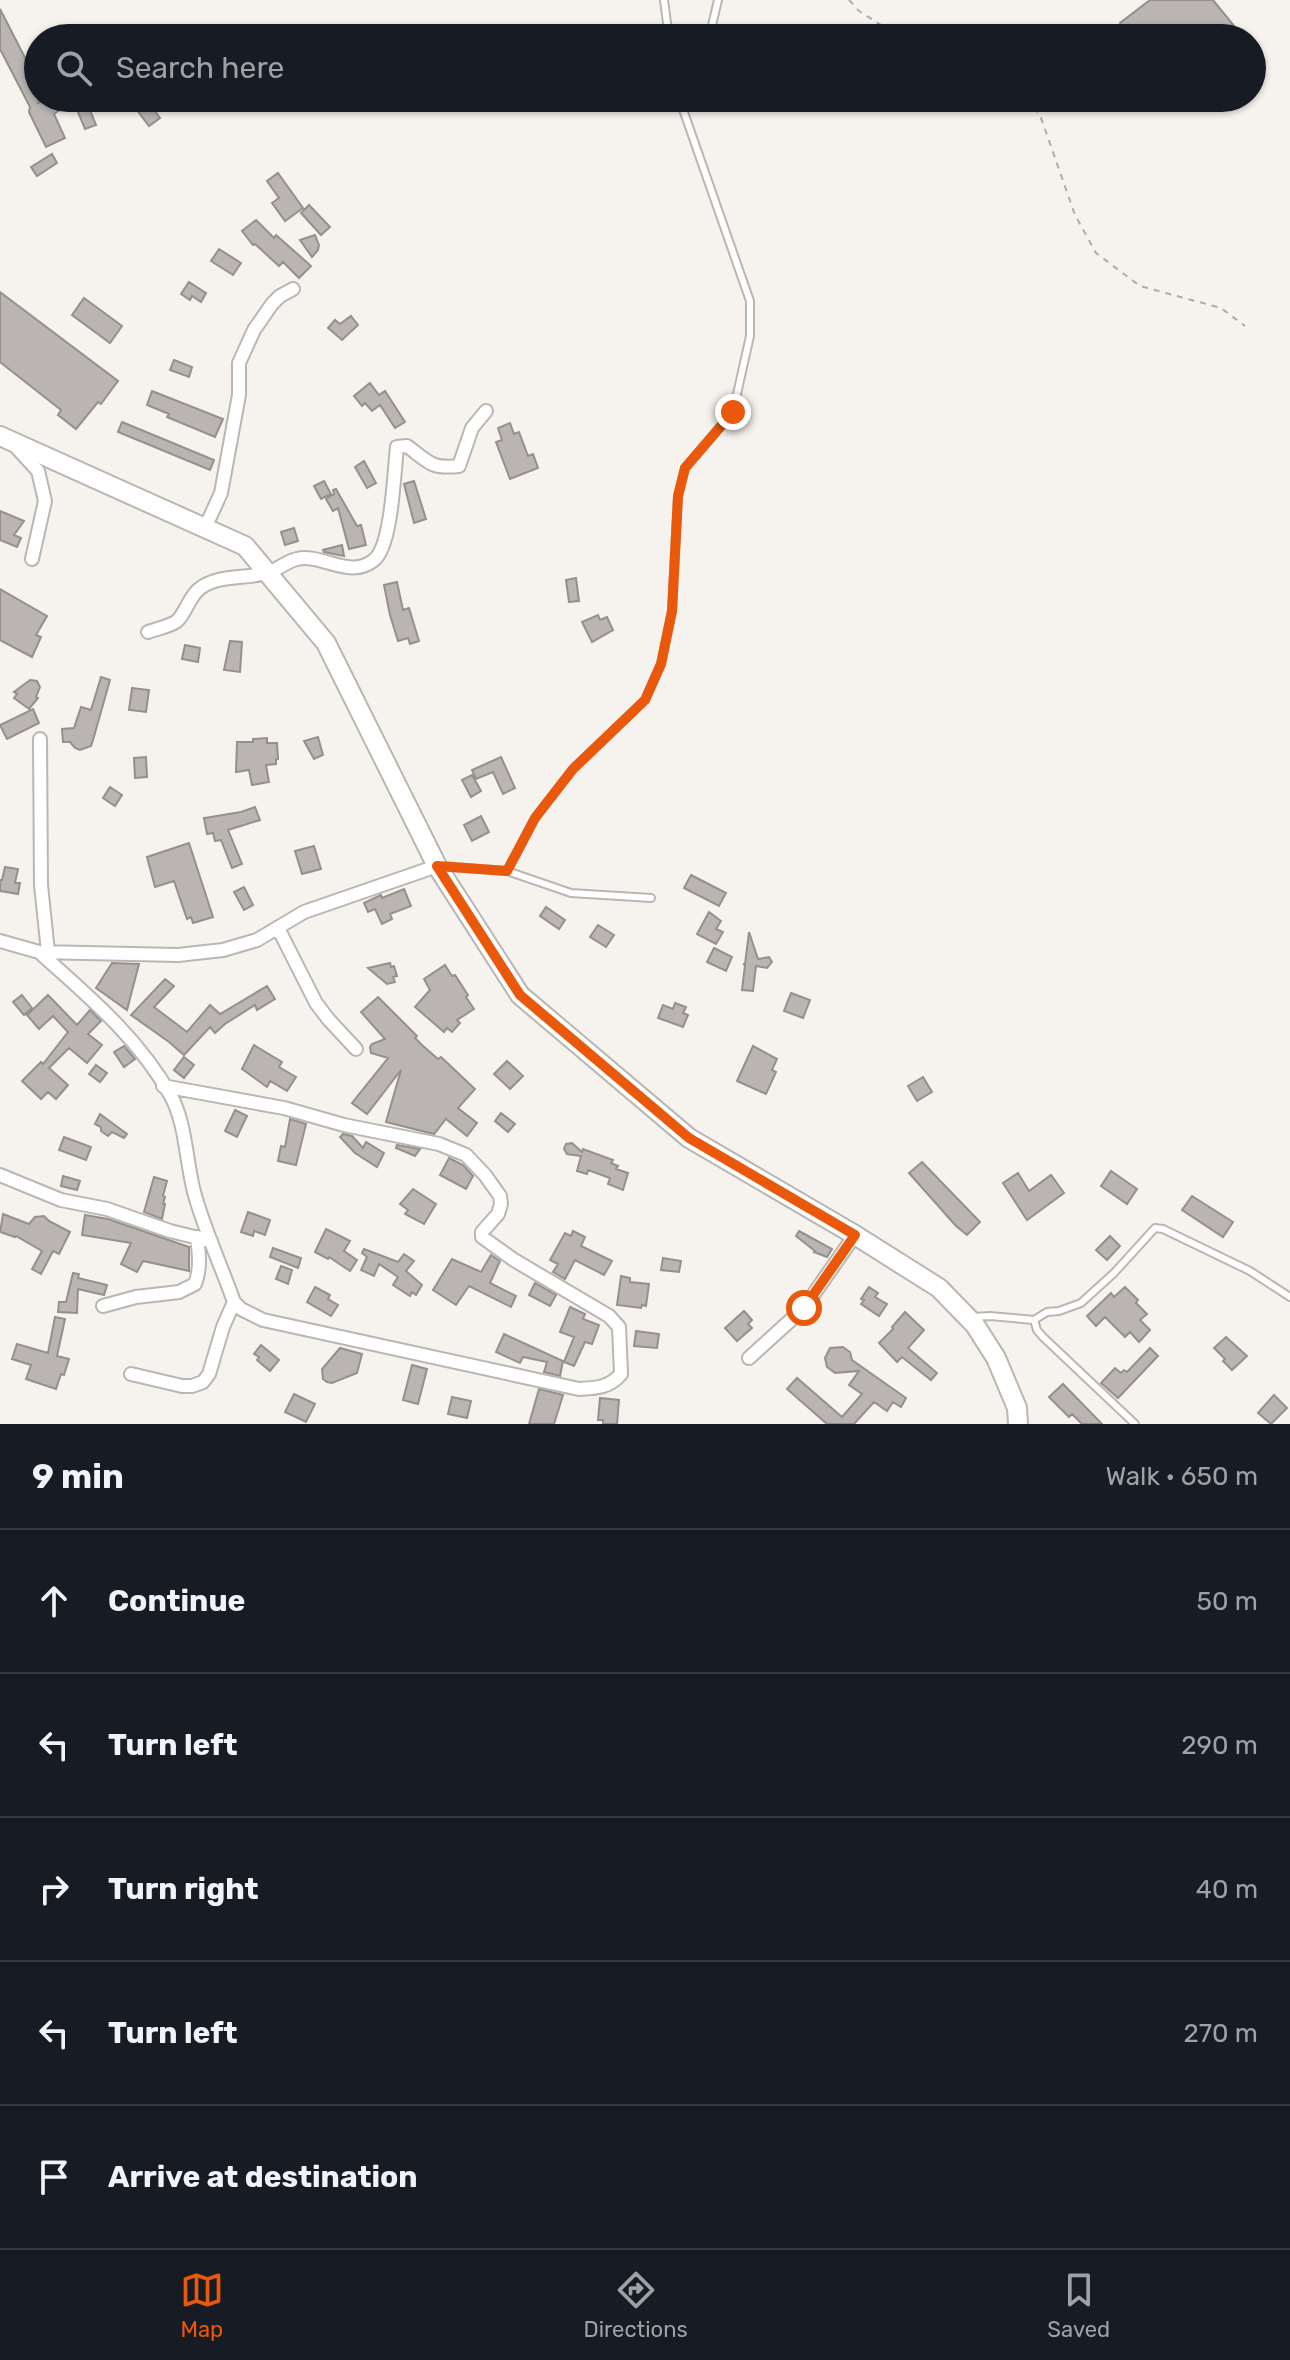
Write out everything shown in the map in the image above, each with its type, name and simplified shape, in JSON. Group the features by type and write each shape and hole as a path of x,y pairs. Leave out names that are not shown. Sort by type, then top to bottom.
{"main road":[{"path":"4,438 245,546 326,643 437,866 520,995 689,1138 939,1288 975,1325 996,1358 1017,1408 1018,1424"}],"street":[{"path":"205,528 221,493 239,395 239,363 254,330 272,304 293,289"},
{"path":"148,632 177,621 199,589 238,576 267,573 293,559 311,556 350,568 364,566 376,559 385,542 397,447 407,446 428,464 445,468 459,466 472,428 486,411"},
{"path":"4,438 38,471 45,501 32,559"},
{"path":"40,739 43,952 131,1037 163,1086 172,1098 194,1194 234,1302 263,1320 579,1389 605,1387 621,1374 619,1327 609,1316 514,1260 482,1237 482,1232 498,1214 500,1196 466,1155 439,1144 344,1125 284,1108 163,1086"},
{"path":"0,941 43,952 178,955 223,950 257,940 304,912 437,866"},
{"path":"278,928 316,1003 356,1049"},
{"path":"0,1175 61,1200 107,1209 170,1231 211,1241"},
{"path":"749,1358 804,1308 855,1235"},
{"path":"103,1306 136,1297 179,1292 195,1284 200,1259 197,1237"},
{"path":"131,1374 182,1386 203,1382 209,1374 234,1302"}],"lane":[{"path":"664,0 667,24"},
{"path":"712,24 718,0"},
{"path":"507,871 535,818 573,769 645,700 661,664 672,611 678,496 685,468 733,412 750,336 750,301 685,112"},
{"path":"437,866 507,871 571,893 651,898"},
{"path":"968,1317 1034,1320 1047,1312 1081,1303 1114,1273 1155,1228 1250,1271 1290,1297"},
{"path":"1034,1320 1040,1334 1135,1424"}],"path":[{"path":"849,0 879,24"},
{"path":"1038,112 1075,215 1096,253 1140,286 1221,308 1245,326"}],"building":[{"path":"1150,0 1213,0 1233,24 1121,24"},
{"path":"0,9 24,56 24,95 0,49"},
{"path":"29,112 57,112 54,114 65,138 46,147"},
{"path":"78,112 91,112 96,125 85,129"},
{"path":"138,112 156,112 160,118 149,126"},
{"path":"52,154 57,163 37,176 31,167"},
{"path":"278,173 303,208 285,221 272,203 279,198 267,181"},
{"path":"309,205 330,227 321,235 301,213"},
{"path":"256,220 311,266 299,278 283,262 279,266 253,245 242,231"},
{"path":"315,235 319,245 312,257 300,240"},
{"path":"219,249 241,263 233,275 211,261"},
{"path":"189,282 206,293 201,302 181,294"},
{"path":"0,292 118,381 76,429 58,415 61,410 0,362"},
{"path":"84,298 122,326 110,343 72,315"},
{"path":"351,316 358,325 342,340 328,328 335,320 340,324"},
{"path":"174,360 192,367 189,377 170,370"},
{"path":"370,383 379,395 385,391 405,422 395,428 380,405 372,411 365,403 362,406 354,396"},
{"path":"152,391 223,419 215,437 147,405"},
{"path":"122,422 214,460 210,470 118,432"},
{"path":"510,423 514,434 519,432 528,456 533,454 538,468 510,479 496,442 502,440 498,428"},
{"path":"364,461 376,483 367,488 355,467"},
{"path":"324,481 331,494 321,499 314,486"},
{"path":"414,481 426,519 414,523 404,484"},
{"path":"336,489 357,526 361,525 366,545 349,549 338,508 333,511 326,499"},
{"path":"0,511 24,521 14,535 21,538 17,547 0,540"},
{"path":"294,528 298,541 285,545 281,532"},
{"path":"342,545 344,556 323,550"},
{"path":"576,578 579,601 569,602 566,580"},
{"path":"397,582 403,610 409,608 419,641 410,644 408,638 398,641 390,615 384,585"},
{"path":"0,589 47,616 36,635 41,637 32,657 0,640"},
{"path":"598,615 600,620 607,617 613,630 592,642 582,622"},
{"path":"230,641 242,642 240,672 224,670"},
{"path":"185,645 200,648 198,662 182,659"},
{"path":"101,677 110,680 93,740 91,746 80,750 70,742 63,742 62,729 74,728 81,707 91,710"},
{"path":"30,680 37,681 40,687 38,698 29,709 14,698 17,694 14,692"},
{"path":"132,688 149,690 146,712 129,710"},
{"path":"33,709 39,723 7,739 0,725"},
{"path":"318,737 323,755 314,759 304,741"},
{"path":"267,738 267,743 277,743 278,759 276,764 266,765 269,782 252,785 249,770 236,772 237,742"},
{"path":"146,757 147,777 135,778 134,758"},
{"path":"501,757 515,788 503,794 493,772 476,779 472,770"},
{"path":"472,775 481,791 471,797 462,780"},
{"path":"110,787 122,795 115,806 103,798"},
{"path":"255,807 260,820 228,830 242,864 232,868 221,840 215,841 213,833 207,834 204,818"},
{"path":"481,816 489,832 472,841 464,825"},
{"path":"189,843 213,917 193,923 191,917 187,919 174,881 155,887 147,857"},
{"path":"314,846 321,869 302,874 295,851"},
{"path":"5,867 18,869 15,883 20,883 18,894 0,891"},
{"path":"691,875 726,893 719,906 684,888"},
{"path":"244,887 253,905 244,910 234,892"},
{"path":"404,889 411,906 390,914 392,919 382,924 375,909 368,912 364,903"},
{"path":"546,907 565,920 559,929 540,916"},
{"path":"709,912 721,921 716,929 723,932 716,944 697,934"},
{"path":"598,925 614,935 606,947 590,937"},
{"path":"749,932 758,959 769,957 772,962 767,968 756,966 753,991 742,990"},
{"path":"714,948 732,957 726,971 707,962"},
{"path":"112,963 139,964 127,1010 96,988"},
{"path":"390,963 397,976 393,977 395,982 387,984 368,968"},
{"path":"445,965 452,976 455,975 474,1009 457,1020 460,1023 452,1032 447,1028 444,1032 415,1007 430,990 424,979"},
{"path":"165,979 174,986 154,1007 187,1032 210,1005 220,1014 267,986 275,999 257,1010 255,1005 215,1033 210,1027 184,1055 131,1015"},
{"path":"791,993 810,1000 803,1018 784,1011"},
{"path":"22,995 32,1008 24,1015 13,1002"},
{"path":"48,995 77,1025 90,1010 101,1021 88,1034 102,1045 87,1063 69,1048 49,1068 68,1085 56,1099 48,1092 41,1099 22,1081 41,1062 43,1064 68,1032 53,1016 39,1029 27,1015"},
{"path":"378,997 423,1046 438,1059 441,1057 475,1089 458,1108 477,1123 467,1136 446,1119 434,1134 386,1122 401,1070 367,1114 352,1103 388,1058 371,1053 372,1044 385,1039 361,1012"},
{"path":"675,1003 686,1007 683,1013 688,1015 683,1027 658,1018 663,1005 673,1009"},
{"path":"254,1045 282,1062 279,1067 296,1077 287,1091 270,1081 267,1087 242,1069"},
{"path":"124,1046 135,1059 124,1067 114,1052"},
{"path":"753,1046 777,1059 772,1070 776,1072 766,1094 737,1081"},
{"path":"184,1057 194,1065 184,1078 174,1070"},
{"path":"507,1061 523,1076 510,1089 494,1074"},
{"path":"96,1065 107,1073 100,1082 89,1074"},
{"path":"923,1077 932,1092 917,1101 908,1086"},
{"path":"235,1110 247,1116 237,1137 225,1131"},
{"path":"501,1113 515,1124 508,1132 495,1121"},
{"path":"100,1114 127,1134 124,1138 112,1132 108,1136 101,1131 101,1127 95,1124"},
{"path":"290,1119 306,1124 296,1165 278,1161 281,1146 285,1147"},
{"path":"343,1134 352,1136 363,1148 366,1142 384,1153 377,1167 355,1153 340,1137"},
{"path":"64,1137 91,1147 86,1160 59,1150"},
{"path":"572,1143 582,1152 583,1149 613,1160 611,1163 618,1166 616,1169 628,1173 623,1190 608,1184 610,1178 588,1170 587,1174 577,1171 581,1156 567,1154 564,1149 566,1144"},
{"path":"397,1145 420,1149 415,1156 396,1148"},
{"path":"449,1158 463,1165 473,1176 466,1189 440,1175"},
{"path":"922,1162 980,1222 967,1235 909,1173"},
{"path":"1111,1171 1137,1189 1127,1204 1101,1186"},
{"path":"1018,1173 1029,1191 1051,1175 1064,1193 1027,1220 1003,1183"},
{"path":"63,1176 80,1181 77,1190 61,1186"},
{"path":"154,1177 167,1181 162,1219 144,1212"},
{"path":"413,1189 436,1204 424,1224 405,1214 408,1210 400,1204"},
{"path":"1192,1196 1233,1222 1223,1237 1182,1210"},
{"path":"248,1212 270,1220 265,1235 254,1231 253,1236 241,1232"},
{"path":"3,1214 29,1224 35,1217 44,1216 70,1232 59,1254 53,1251 41,1274 32,1269 42,1251 16,1236 0,1232"},
{"path":"85,1215 108,1219 189,1247 189,1271 143,1261 137,1272 121,1264 131,1243 82,1235"},
{"path":"326,1229 350,1241 344,1251 357,1260 350,1271 315,1252"},
{"path":"573,1231 585,1237 581,1246 612,1261 604,1275 575,1260 565,1279 553,1272 558,1264 550,1260 565,1233 571,1236"},
{"path":"799,1231 832,1249 827,1257 814,1252 796,1236"},
{"path":"1110,1236 1120,1246 1107,1260 1096,1250"},
{"path":"273,1248 301,1258 298,1268 270,1257"},
{"path":"364,1249 398,1262 404,1254 414,1261 406,1271 422,1285 416,1295 412,1292 410,1296 393,1285 398,1277 379,1264 374,1276 361,1270 367,1257 362,1253"},
{"path":"491,1255 500,1261 490,1283 516,1296 511,1307 469,1286 456,1305 433,1290 452,1259 481,1272"},
{"path":"663,1258 681,1261 679,1272 661,1270"},
{"path":"281,1266 292,1270 288,1284 276,1279"},
{"path":"73,1273 79,1274 78,1278 107,1285 104,1295 78,1289 77,1313 58,1312 59,1302 66,1302"},
{"path":"621,1276 630,1278 630,1282 649,1284 646,1306 617,1305"},
{"path":"535,1283 556,1295 550,1306 529,1295"},
{"path":"315,1287 330,1295 328,1299 338,1305 331,1316 307,1302"},
{"path":"869,1287 878,1293 875,1297 887,1304 879,1316 861,1304"},
{"path":"1125,1287 1147,1314 1140,1320 1150,1330 1139,1342 1130,1332 1125,1337 1105,1317 1096,1326 1087,1316 1111,1293 1114,1297"},
{"path":"570,1307 585,1314 583,1319 599,1325 592,1344 585,1342 574,1366 564,1362 574,1337 560,1332"},
{"path":"744,1311 752,1320 748,1324 752,1328 737,1341 725,1328"},
{"path":"905,1312 924,1330 908,1348 937,1373 931,1380 902,1357 897,1362 879,1343"},
{"path":"55,1317 65,1319 57,1356 69,1359 56,1389 26,1379 31,1365 12,1359 17,1344 48,1353"},
{"path":"636,1331 659,1334 657,1348 634,1346"},
{"path":"504,1334 563,1361 560,1376 544,1372 547,1362 523,1357 520,1363 496,1352"},
{"path":"1226,1337 1247,1356 1232,1370 1214,1348"},
{"path":"261,1345 279,1360 270,1371 254,1354"},
{"path":"843,1347 850,1352 852,1360 906,1398 901,1407 893,1402 887,1411 874,1402 854,1424 827,1424 787,1389 797,1378 842,1417 862,1394 849,1385 859,1371 835,1373 827,1367 825,1358 830,1348"},
{"path":"340,1348 362,1354 357,1373 327,1382 323,1379 322,1369"},
{"path":"1150,1348 1158,1356 1118,1398 1101,1383 1115,1368 1121,1373 1124,1370 1127,1372"},
{"path":"412,1365 427,1369 418,1404 403,1400"},
{"path":"1063,1384 1102,1424 1082,1424 1072,1414 1069,1417 1049,1397"},
{"path":"539,1389 563,1395 554,1424 529,1424"},
{"path":"294,1394 315,1404 306,1422 285,1412"},
{"path":"1274,1395 1287,1408 1271,1424 1258,1413"},
{"path":"452,1397 471,1401 467,1418 448,1414"},
{"path":"600,1398 619,1400 617,1424 603,1424 603,1420 598,1420"}],"route":[{"path":"733,412 685,468 678,496 672,611 661,664 645,700 573,769 535,818 507,871 437,866 520,995 689,1138 855,1235 804,1308"}]}
